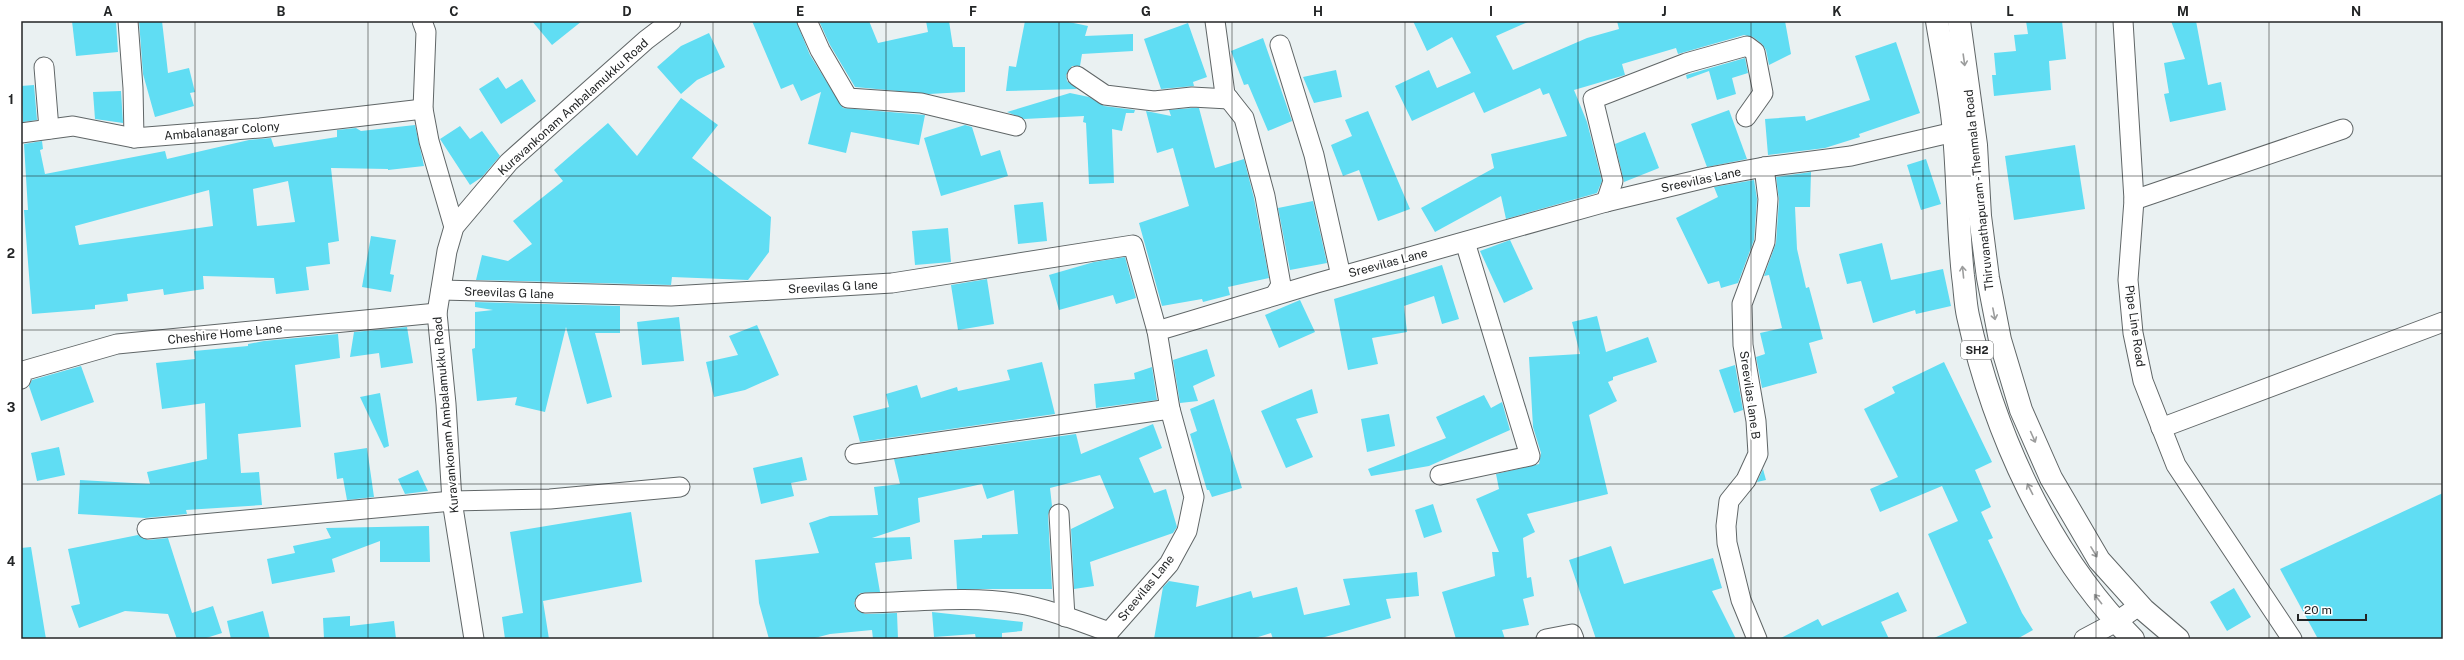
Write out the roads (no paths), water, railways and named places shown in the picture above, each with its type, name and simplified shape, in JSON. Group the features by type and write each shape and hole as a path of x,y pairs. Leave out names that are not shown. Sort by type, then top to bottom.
{"main road":[{"name":"SH2","path":"1937,21 1964,132 1960,243 1967,315 1991,397 2020,469 2056,539 2084,581 2116,622 2133,639"},
{"name":"Thiruvanathapuram - Thenmala Road","path":"1959,21 1964,132 1988,278 2000,340 2021,410 2051,478 2099,560 2140,605 2178,639"}],"street":[{"path":"128,21 133,88 134,138"},
{"path":"422,21 426,32 423,109 429,141 454,227"},
{"name":"Kuravankonam Ambalamukku Road","path":"474,639 452,501 446,404 437,313 442,290 447,251 454,227 509,162 646,40 670,21"},
{"path":"807,21 820,50 848,98 921,103 1016,126"},
{"path":"1215,21 1224,94 1244,118 1265,196 1282,285 1275,295"},
{"name":"Pipe Line Road","path":"2122,21 2134,200 2128,280 2133,333 2142,381 2176,465 2292,639"},
{"path":"1280,45 1314,155 1341,276"},
{"path":"1606,202 1613,180 1593,99 1686,63 1748,46 1755,52 1763,93 1746,117"},
{"path":"44,67 49,129"},
{"path":"1077,76 1105,95 1154,101 1192,97 1229,99"},
{"name":"Ambalanagar Colony","path":"21,133 73,126 134,138 260,128 423,109"},
{"path":"2134,200 2343,129"},
{"name":"Sreevilas Lane","path":"1108,636 1169,564 1187,531 1194,497 1170,410 1157,331 1341,276 1606,202 1710,176 1764,167 1851,156 1964,132"},
{"name":"Sreevilas lane B","path":"1757,639 1741,600 1727,543 1726,526 1730,501 1746,480 1758,454 1756,422 1743,345 1742,304 1765,242 1768,199 1764,167"},
{"path":"1440,475 1530,456 1465,242"},
{"name":"Sreevilas G lane","path":"442,290 671,296 892,283 1133,245 1157,331"},
{"name":"Cheshire Home Lane","path":"21,379 23,371 117,344 437,313"},
{"path":"2161,428 2443,322"},
{"path":"855,454 1170,410"},
{"path":"147,529 452,501 550,499 680,487"},
{"path":"1059,514 1065,617"},
{"path":"865,603 986,600 1019,604 1065,617 1108,636"},
{"path":"2084,639 2116,622 2140,605"},
{"path":"1546,639 1572,634 1574,639"}]}
